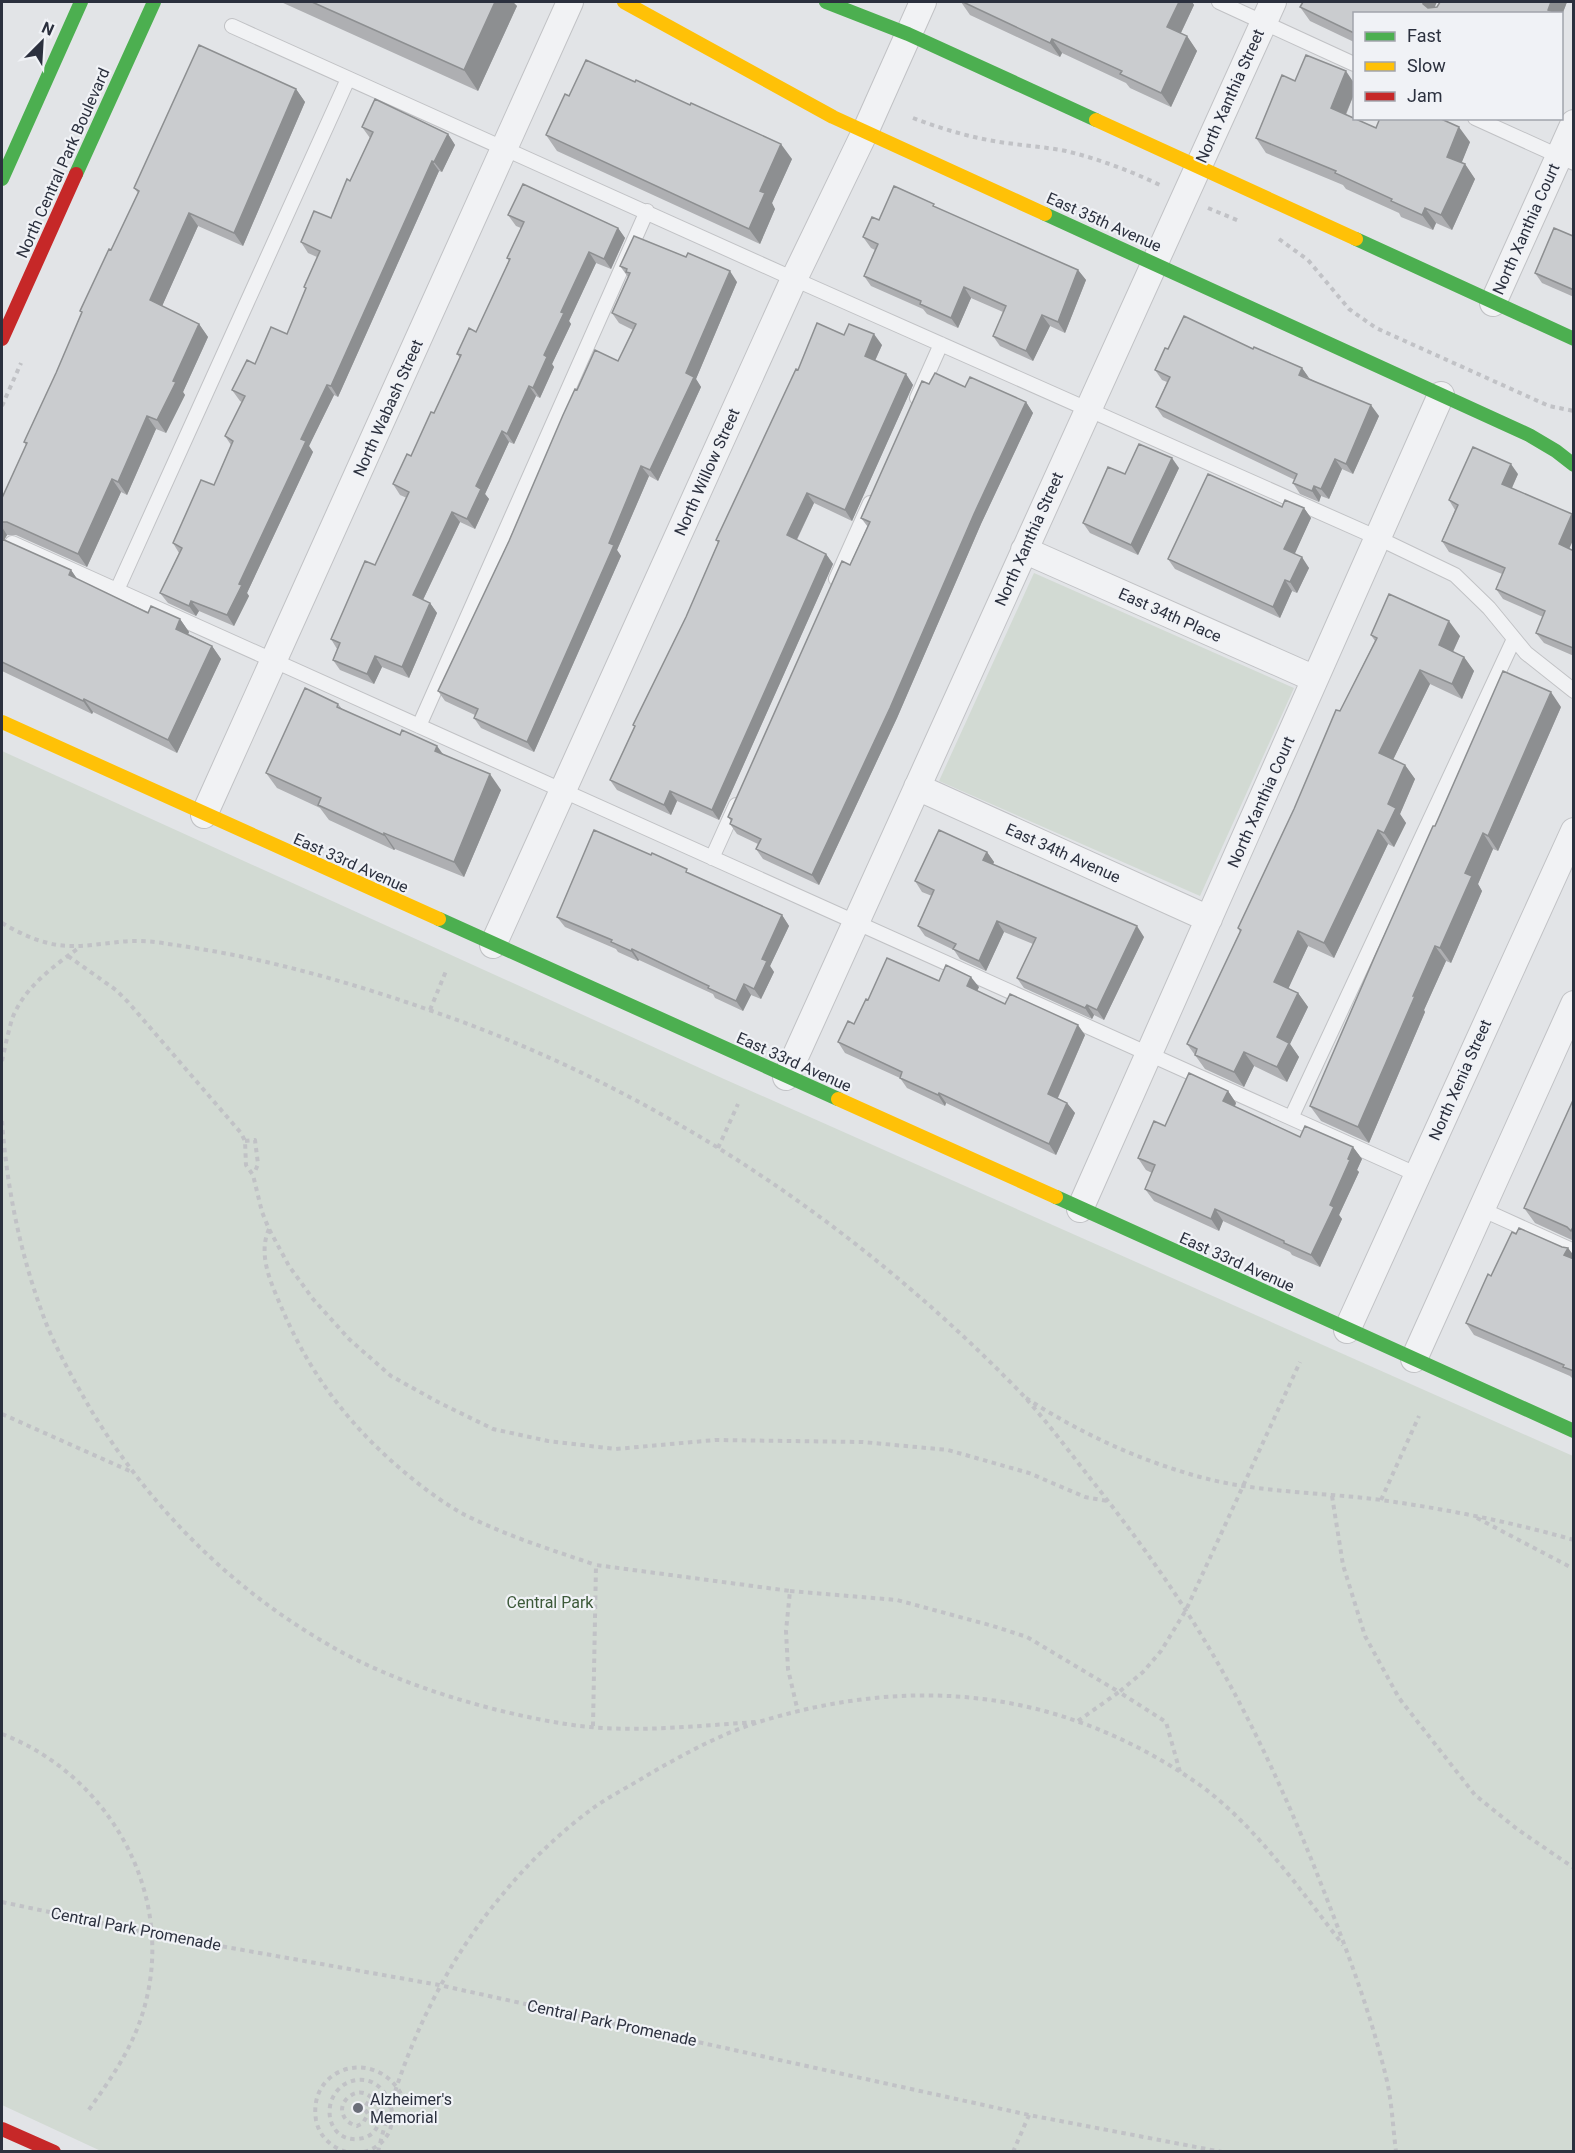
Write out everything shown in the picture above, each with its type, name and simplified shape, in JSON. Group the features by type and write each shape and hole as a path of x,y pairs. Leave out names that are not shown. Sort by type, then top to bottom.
{"street":[{"path":"2,179 81,2"},
{"name":"North Central Park Boulevard","path":"2,339 154,2"},
{"name":"North Wabash Street","path":"204,815 570,2"},
{"name":"East 35th Avenue","path":"624,2 825,113 1529,435 1574,465"},
{"path":"826,2 908,34 1574,339"},
{"name":"North Willow Street","path":"493,945 794,279 865,132 923,2"},
{"name":"North Xanthia Street","path":"786,1077 1268,12"},
{"name":"North Xanthia Court","path":"1493,303 1566,160 1574,123"},
{"name":"North Xanthia Court","path":"1080,1209 1441,395"},
{"name":"East 34th Place","path":"1024,550 1316,679"},
{"name":"East 33rd Avenue","path":"2,722 1574,1431"},
{"name":"East 34th Avenue","path":"917,787 1209,919"},
{"name":"North Xenia Street","path":"1347,1330 1574,831"},
{"path":"1414,1359 1574,1004"},
{"path":"2,2129 54,2151"}],"lane":[{"path":"1218,2 1268,12 1353,63"},
{"path":"232,26 1455,574 1489,608 1526,653 1574,691"},
{"path":"117,590 348,79"},
{"path":"1479,120 1566,160"},
{"path":"419,726 647,211"},
{"path":"912,410 941,344"},
{"path":"829,595 878,486"},
{"path":"12,543 1418,1175"},
{"path":"1291,1118 1514,639"},
{"path":"712,858 741,792"},
{"path":"1481,1209 1574,1251"}],"path":[{"path":"908,116 944,130 988,140 1064,151 1096,159 1132,172 1164,188"},
{"path":"1204,206 1245,224"},
{"path":"1277,238 1308,260 1339,299 1361,319 1549,406 1574,411"},
{"path":"2,923 26,936 55,945 80,946 124,941 163,943 221,952 352,986 482,1029 617,1090 718,1148 805,1205 867,1253 938,1313 1023,1395 1133,1533 1186,1610 1255,1734 1298,1826 1347,1950 1388,2085 1396,2151"},
{"path":"2,1061 13,1017 28,992 47,972 80,946"},
{"path":"68,956 116,990 128,1002 241,1132 245,1141 246,1165 253,1175 262,1212 269,1229 289,1266 313,1299 349,1339 391,1376 438,1402 493,1429 548,1441 616,1449 715,1440 863,1442 948,1450 1029,1473 1085,1497 1108,1501"},
{"path":"430,1010 446,971"},
{"path":"718,1148 738,1104"},
{"path":"2,1121 5,1169 24,1256 47,1324 76,1385 108,1438 160,1507 225,1571 282,1615 330,1646 386,1673 448,1696 505,1712 567,1725 627,1728 760,1722"},
{"path":"245,1141 255,1140 258,1164 253,1175"},
{"path":"269,1229 263,1249 266,1265 292,1332 315,1373 343,1412 369,1440 428,1491 463,1514 525,1541 597,1565 790,1591 897,1600 1027,1637 1166,1722 1180,1773"},
{"path":"1078,1722 1143,1672 1161,1650 1186,1610 1300,1362"},
{"path":"1023,1395 1058,1419 1126,1452 1201,1478 1243,1486 1381,1500 1471,1515 1574,1540"},
{"path":"2,1414 133,1472"},
{"path":"1381,1500 1419,1416"},
{"path":"1332,1496 1343,1565 1365,1636 1399,1698 1475,1795 1517,1829 1574,1868"},
{"path":"1471,1515 1574,1569"},
{"path":"592,1726 597,1565"},
{"path":"790,1591 786,1631 788,1669 798,1712"},
{"path":"378,2151 396,2085 440,1985 465,1944 507,1888 550,1844 596,1806 685,1754 760,1722 845,1701 898,1695 945,1694 1001,1701 1048,1712 1095,1727 1152,1756 1198,1784 1239,1820 1287,1874 1347,1950"},
{"path":"2,1734 42,1752 66,1770 89,1792 108,1815 124,1840 137,1868 148,1904 153,1934 153,1956 144,2010 124,2057 88,2111"},
{"name":"Central Park Promenade","path":"2,1902 153,1934 440,1985 1029,2115 1222,2151"},
{"path":"346,2151 329,2143 317,2125 316,2102 326,2082 344,2070 364,2067 375,2069 396,2085 405,2102"},
{"path":"364,2108 368,2114 363,2123 357,2126 343,2119 341,2113 352,2094 359,2093 371,2097 379,2107 379,2121 375,2129 362,2138 345,2137 332,2124 328,2108 331,2099 342,2086 358,2080 376,2085 384,2091 394,2118 392,2126 380,2144 364,2151"},
{"path":"364,2108 371,2097"},
{"path":"358,2108 364,2108"},
{"path":"1013,2151 1029,2115"},
{"path":"379,2121 385,2122"}],"green space":[{"path":"1034,573 1294,688 1200,896 939,781"},
{"name":"Central Park","path":"2,751 724,1079 1573,1456 1573,2151 103,2152 2,2105"}],"building":[{"path":"312,2 495,2 464,70"},
{"path":"963,2 1179,2 1167,27 1187,36 1161,93 1120,74 1122,71 1052,39 1050,43"},
{"path":"1303,2 1423,2 1428,8 1437,7 1440,2 1551,2 1548,10 1554,12 1353,12 1353,33 1300,7"},
{"path":"199,45 296,89 234,233 189,213 150,300 199,324 173,381 176,382 157,420 147,416 118,482 112,479 78,554 7,522 2,522 2,498 27,443 24,442 82,312 80,311 139,191 134,188"},
{"path":"1306,55 1346,71 1331,108 1353,118 1353,120 1376,128 1379,120 1443,120 1459,127 1447,157 1465,164 1441,215 1425,208 1422,215 1335,173 1336,171 1256,138 1282,75 1295,81"},
{"path":"586,60 690,105 691,103 781,144 760,191 765,193 749,229 546,135 565,94 569,96"},
{"path":"375,99 448,134 434,162 432,161 331,386 327,385 301,439 306,441 239,584 242,585 227,615 191,601 189,606 160,593 182,548 173,543 201,480 214,485 233,441 225,436 245,396 232,390 247,360 255,364 271,327 287,334 320,251 301,242 314,211 331,218 347,179 350,181 373,132 362,127"},
{"path":"523,184 618,228 604,259 589,252 561,312 564,313 544,355 547,357 533,388 529,386 507,434 502,431 476,486 481,489 467,519 452,512 413,595 430,603 402,667 375,656 367,674 333,660 340,643 331,639 365,561 375,565 409,492 393,484 407,454 411,456 431,412 434,413 461,355 457,354 469,328 476,332 510,259 507,258 524,222 508,215"},
{"path":"894,186 934,204 933,206 1078,270 1058,322 1042,315 1026,351 993,336 1006,306 964,287 951,318 920,304 921,301 864,276 878,244 863,237 872,217 879,220"},
{"path":"1554,228 1574,235 1574,290 1535,273"},
{"path":"634,236 686,257 688,253 730,271 686,373 694,377 650,470 641,466 609,543 614,545 527,742 474,718 478,709 438,691 509,541 563,415 595,350 618,361 636,324 612,313 630,273 620,266"},
{"path":"1184,316 1253,349 1254,347 1302,368 1299,375 1371,405 1346,464 1335,459 1321,489 1314,486 1312,491 1293,483 1297,474 1156,407 1170,377 1155,370"},
{"path":"817,323 844,335 849,324 874,334 865,356 906,374 845,510 807,493 787,535 826,554 712,810 670,791 664,805 610,780 635,726 633,725 686,617 719,541 716,540 796,369 798,370"},
{"path":"935,373 965,387 970,377 1026,402 974,514 890,708 812,875 756,849 761,839 730,824 732,819 728,817 842,561 850,565 870,522 861,518 922,381 929,384"},
{"path":"1139,444 1172,458 1131,545 1083,523 1108,467 1125,474"},
{"path":"1473,447 1511,464 1502,484 1572,514 1559,544 1574,551 1573,648 1536,633 1545,611 1496,589 1505,568 1442,541 1458,505 1449,500"},
{"path":"1208,474 1282,507 1285,500 1304,508 1284,549 1302,557 1290,582 1285,580 1273,607 1168,559"},
{"path":"2,539 71,570 69,575 148,613 151,606 180,619 176,629 212,646 168,740 2,662"},
{"path":"1389,594 1449,621 1439,645 1464,657 1452,684 1420,670 1379,753 1405,765 1388,804 1396,808 1384,833 1378,830 1324,943 1298,931 1274,982 1298,993 1277,1037 1289,1043 1277,1067 1244,1052 1234,1072 1195,1055 1197,1049 1187,1044 1241,930 1238,928 1294,809 1336,710 1340,711 1377,638 1371,635"},
{"path":"1503,671 1551,692 1488,836 1483,833 1465,873 1472,876 1440,948 1435,946 1358,1127 1310,1106"},
{"path":"305,688 338,704 337,707 400,735 402,730 437,746 435,751 490,774 454,862 384,833 384,835 318,805 321,798 266,773"},
{"path":"594,830 651,855 652,853 687,869 686,872 782,915 762,959 767,961 754,989 744,984 736,1001 632,949 631,951 611,942 612,940 557,917"},
{"path":"939,830 987,852 983,860 1137,926 1097,1010 1087,1005 1085,1008 1017,978 1036,938 997,921 979,961 953,949 956,944 918,926 934,890 915,881"},
{"path":"887,958 939,981 946,965 971,977 967,986 1005,1004 1010,994 1078,1025 1048,1094 1067,1103 1049,1144 939,1093 938,1095 900,1078 902,1072 838,1042 848,1021 854,1024 866,999 868,1000"},
{"path":"1189,1073 1228,1091 1223,1101 1300,1137 1305,1126 1353,1147 1348,1159 1350,1160 1330,1205 1334,1207 1311,1255 1215,1209 1211,1219 1145,1189 1155,1165 1138,1158 1154,1121 1165,1126"},
{"path":"1574,1098 1574,1225 1571,1231 1567,1227 1524,1208"},
{"path":"1519,1228 1568,1248 1564,1255 1574,1259 1574,1371 1466,1323 1488,1274 1491,1276 1512,1232 1516,1234"}],"traffic: fast":[{"path":"2,179 81,2"},
{"path":"76,174 154,2"},
{"path":"826,2 908,34 1096,120"},
{"path":"1045,214 1529,435 1574,465"},
{"path":"1356,239 1574,339"},
{"path":"439,919 838,1099"},
{"path":"1056,1197 1574,1431"}],"traffic: slow":[{"path":"624,2 833,117 1045,214"},
{"path":"1096,120 1356,239"},
{"path":"2,722 439,919"},
{"path":"838,1099 1056,1197"}],"traffic: jam":[{"path":"2,339 76,174"},
{"path":"2,2129 54,2152"}],"place":[{"name":"Alzheimer's Memorial","path":"358,2108"}]}
